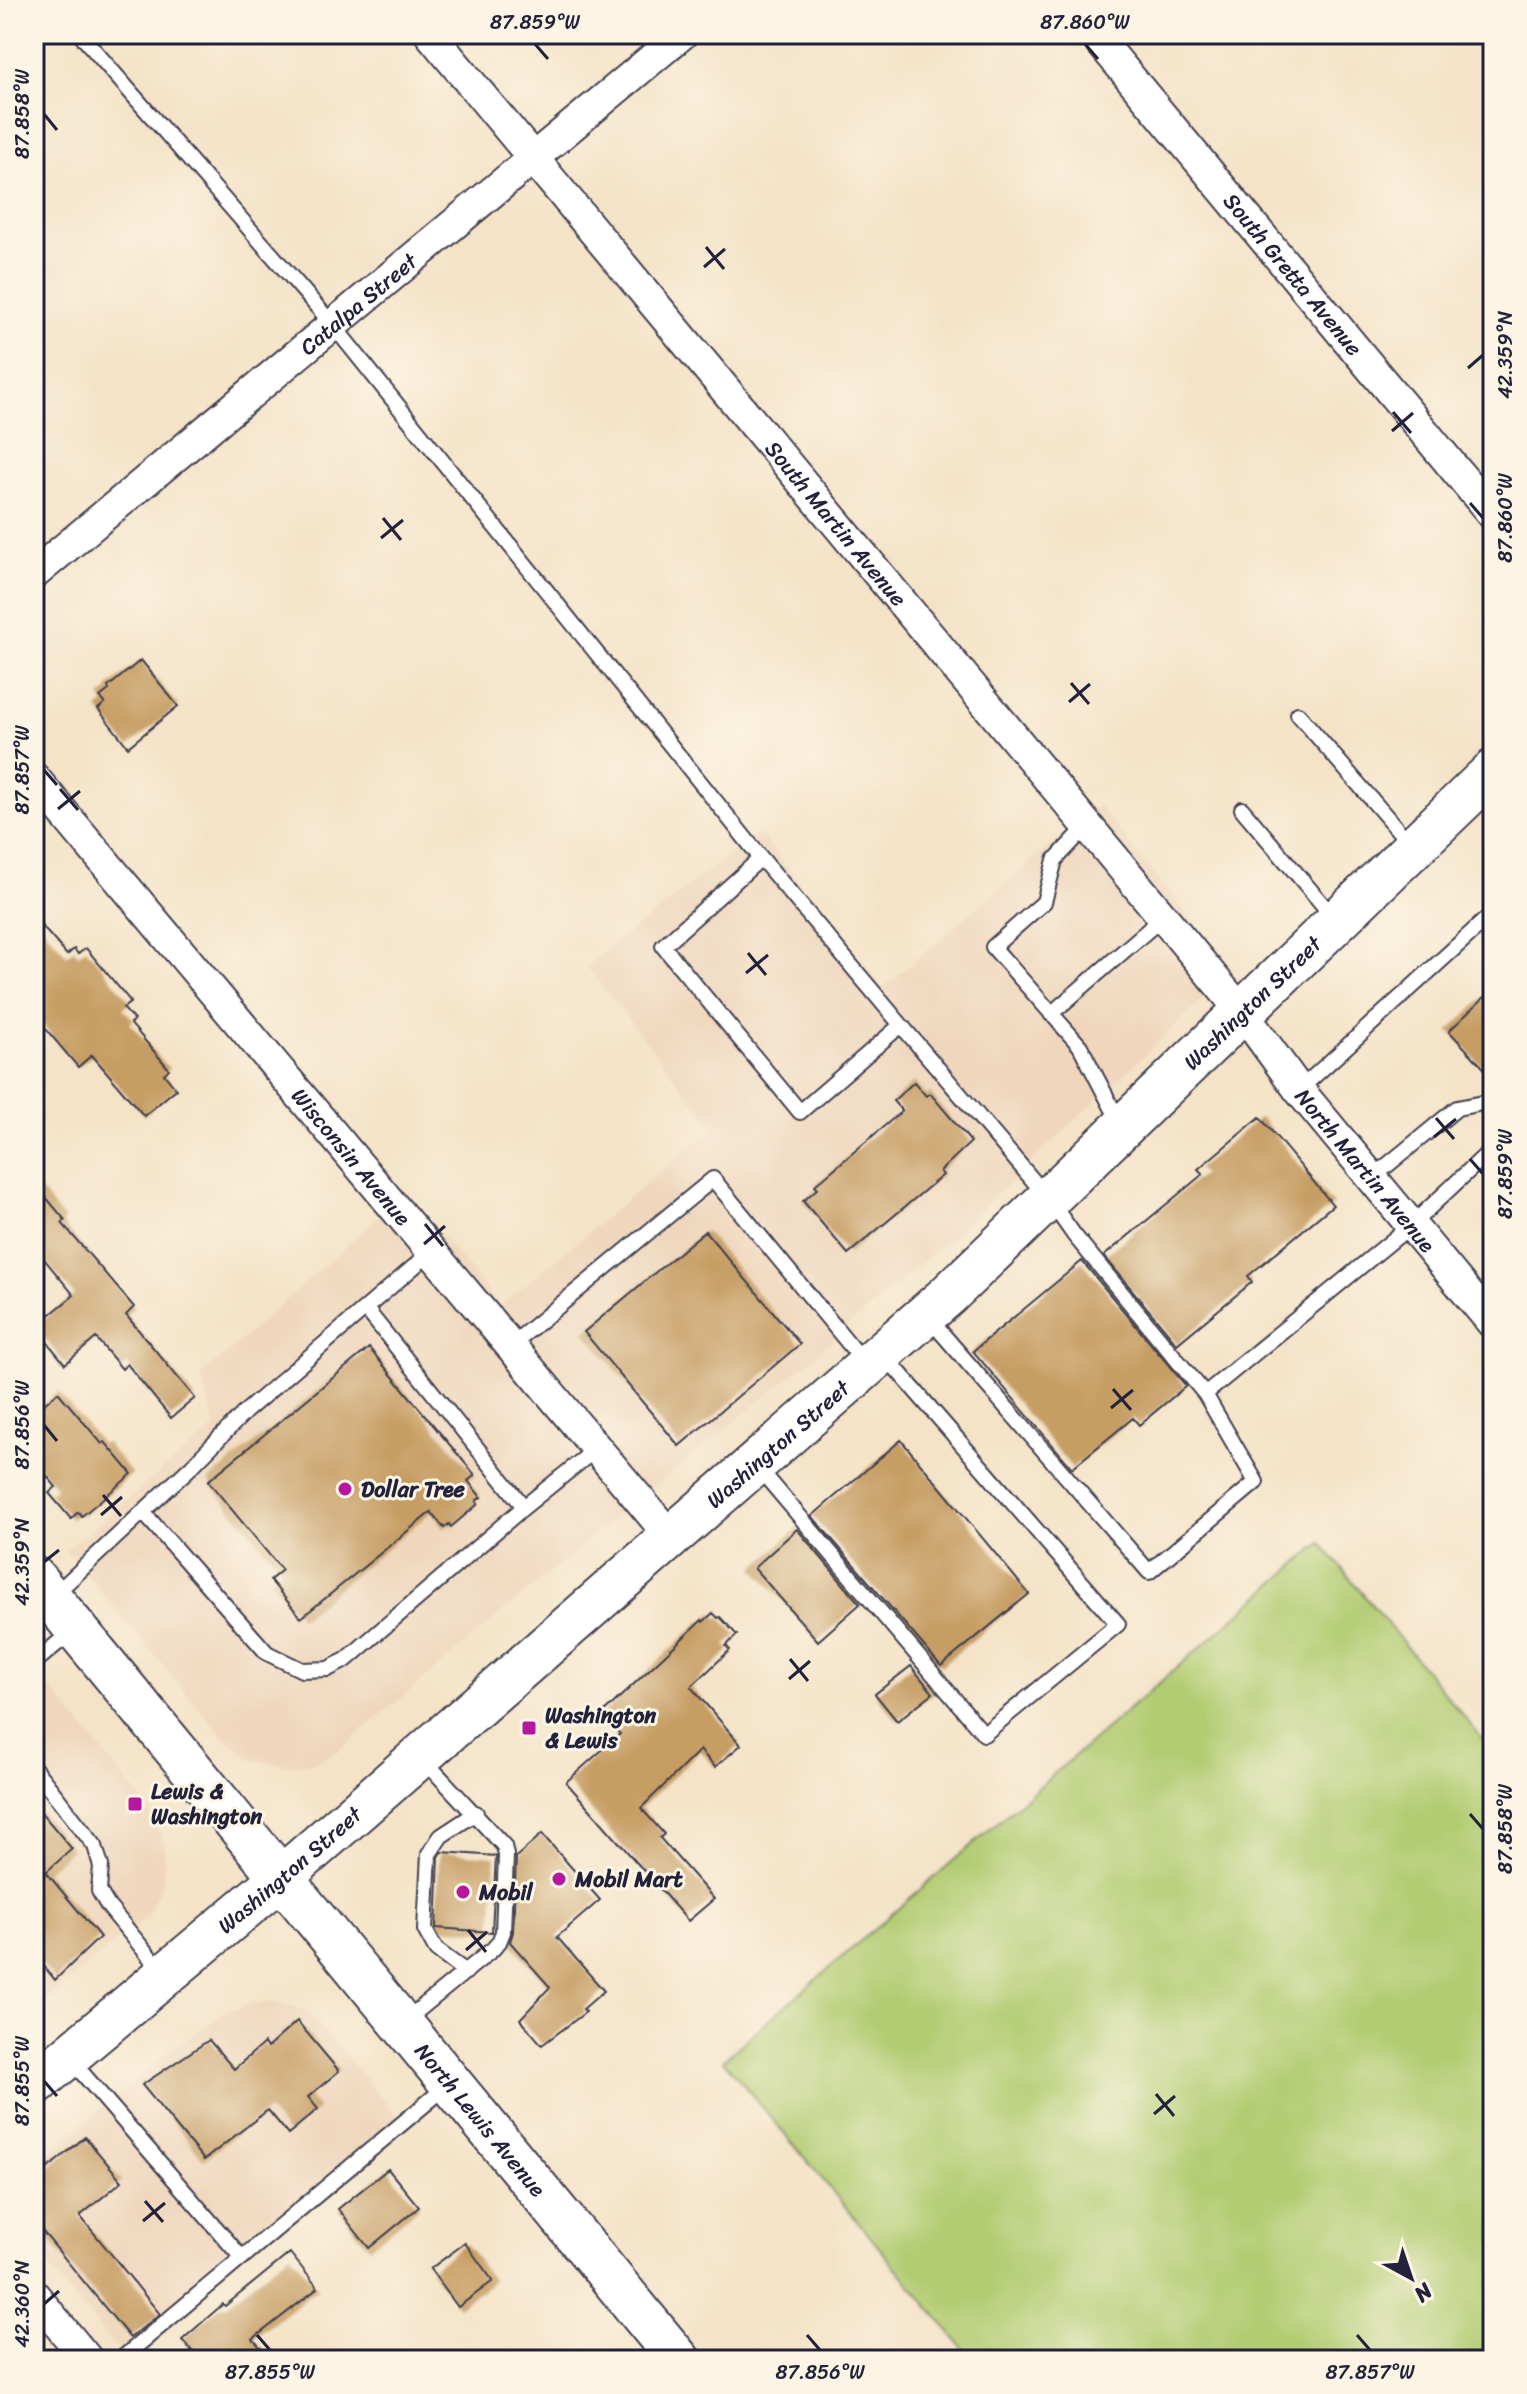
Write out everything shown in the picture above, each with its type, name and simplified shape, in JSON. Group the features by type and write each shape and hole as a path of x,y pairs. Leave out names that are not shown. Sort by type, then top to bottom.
{"main road":[{"name":"Washington Street","path":"34,2085 282,1877 925,1315 1493,771"},
{"name":"North Lewis Avenue","path":"53,1601 679,2360"}],"street":[{"name":"South Martin Avenue","path":"430,34 1242,1012"},
{"name":"Catalpa Street","path":"34,574 682,34"},
{"name":"South Gretta Avenue","path":"1094,34 1493,515"},
{"name":"Wisconsin Avenue","path":"34,778 670,1536"},
{"name":"North Martin Avenue","path":"1242,1012 1299,1090 1493,1324"},
{"path":"34,2295 88,2360"}],"lane":[{"path":"80,34 333,325 761,858 1048,1198 1074,1235 1205,1394 1256,1482 1149,1572 925,1315"},
{"path":"1298,714 1413,847"},
{"path":"1242,809 1336,921"},
{"path":"1087,826 1055,860 1044,902 993,947 1080,1046 1122,1127"},
{"path":"761,858 663,946 800,1112 901,1025"},
{"path":"1299,1090 1493,913"},
{"path":"1051,1014 1162,918"},
{"path":"1373,1177 1457,1108 1493,1101"},
{"path":"1205,1394 1410,1226 1493,1148"},
{"path":"510,1346 713,1179 1118,1624 984,1734 754,1463"},
{"path":"34,1663 53,1601 245,1412 431,1252"},
{"path":"366,1309 524,1507"},
{"path":"143,1512 267,1653 302,1670 328,1669 346,1660 596,1449"},
{"path":"402,2023 493,1949 503,1932 504,1846 420,1756"},
{"path":"34,1768 95,1846 101,1866 99,1891 108,1906 166,1976"},
{"path":"466,1972 436,1950 425,1930 429,1854 441,1836 476,1813"},
{"path":"68,2057 242,2258"},
{"path":"120,2360 451,2083"}],"shaded area":[{"path":"1098,805 1233,971 960,1229 802,1367 586,1542 338,1751 313,1763 284,1765 251,1759 224,1738 66,1550 216,1427 201,1376 405,1193 500,1306 714,1127 586,966 759,832 883,988"},
{"path":"34,1668 148,1807 165,1843 163,1881 147,1916 34,2010"},
{"path":"278,2003 307,2010 401,2121 123,2356 34,2250 34,2165 174,2048 226,2011 251,2004"}],"green space":[{"path":"1321,1543 1493,1752 1493,2360 973,2360 723,2060"}],"building":[{"path":"141,660 178,706 128,747 98,709 105,703 100,697 109,690 108,687"},
{"path":"34,917 67,955 74,949 78,954 86,948 131,1002 123,1008 134,1020 130,1023 169,1069 164,1074 176,1089 144,1116 92,1055 78,1067 34,1015"},
{"path":"1493,989 1493,1078 1449,1031"},
{"path":"914,1082 926,1096 930,1093 971,1142 940,1171 943,1175 848,1254 803,1201 818,1188 815,1185 902,1111 893,1101"},
{"path":"1260,1117 1333,1205 1248,1276 1252,1282 1177,1344 1104,1256 1203,1174 1198,1169"},
{"path":"34,1183 65,1220 62,1223 134,1307 126,1315 195,1398 171,1418 127,1364 122,1369 96,1338 65,1364 35,1327 74,1295 34,1247"},
{"path":"705,1231 800,1344 679,1446 584,1332"},
{"path":"1082,1261 1186,1386 1139,1425 1133,1418 1072,1468 973,1351"},
{"name":"Dollar Tree","path":"369,1348 475,1475 468,1481 481,1497 476,1501 478,1504 451,1527 449,1524 444,1528 431,1512 301,1618 270,1580 282,1570 208,1481"},
{"path":"58,1392 132,1474 82,1516 78,1512 71,1519 49,1493 56,1487 34,1460 34,1413"},
{"path":"901,1440 1029,1594 941,1666 812,1516"},
{"path":"797,1529 860,1604 818,1641 754,1568"},
{"path":"713,1613 737,1635 726,1646 730,1650 691,1687 741,1745 715,1767 700,1750 641,1808 664,1834 660,1838 714,1899 688,1921 566,1782 620,1734 602,1714"},
{"path":"911,1666 933,1693 897,1721 875,1694"},
{"path":"34,1804 72,1849 46,1872 100,1937 55,1980 34,1954"},
{"path":"542,1834 600,1900 557,1937 604,1991 583,2009 586,2012 542,2045 520,2019 550,1987 510,1942 516,1857"},
{"name":"Mobil","path":"442,1852 496,1856 492,1932 436,1928 439,1857"},
{"path":"297,2021 339,2071 308,2097 318,2109 288,2134 268,2110 204,2160 142,2085 209,2040 234,2069 264,2043 267,2048"},
{"path":"85,2137 122,2181 80,2216 160,2314 130,2338 34,2221 34,2180"},
{"path":"388,2169 419,2207 369,2248 338,2209"},
{"path":"465,2243 493,2281 458,2307 430,2269"},
{"path":"290,2253 318,2288 253,2339 271,2360 200,2360 182,2340"}],"place":[{"name":"Dollar Tree","path":"345,1489"},
{"name":"Washington & Lewis","path":"529,1728"},
{"name":"Lewis & Washington","path":"135,1804"},
{"name":"Mobil Mart","path":"559,1879"},
{"name":"Mobil","path":"463,1892"}]}
